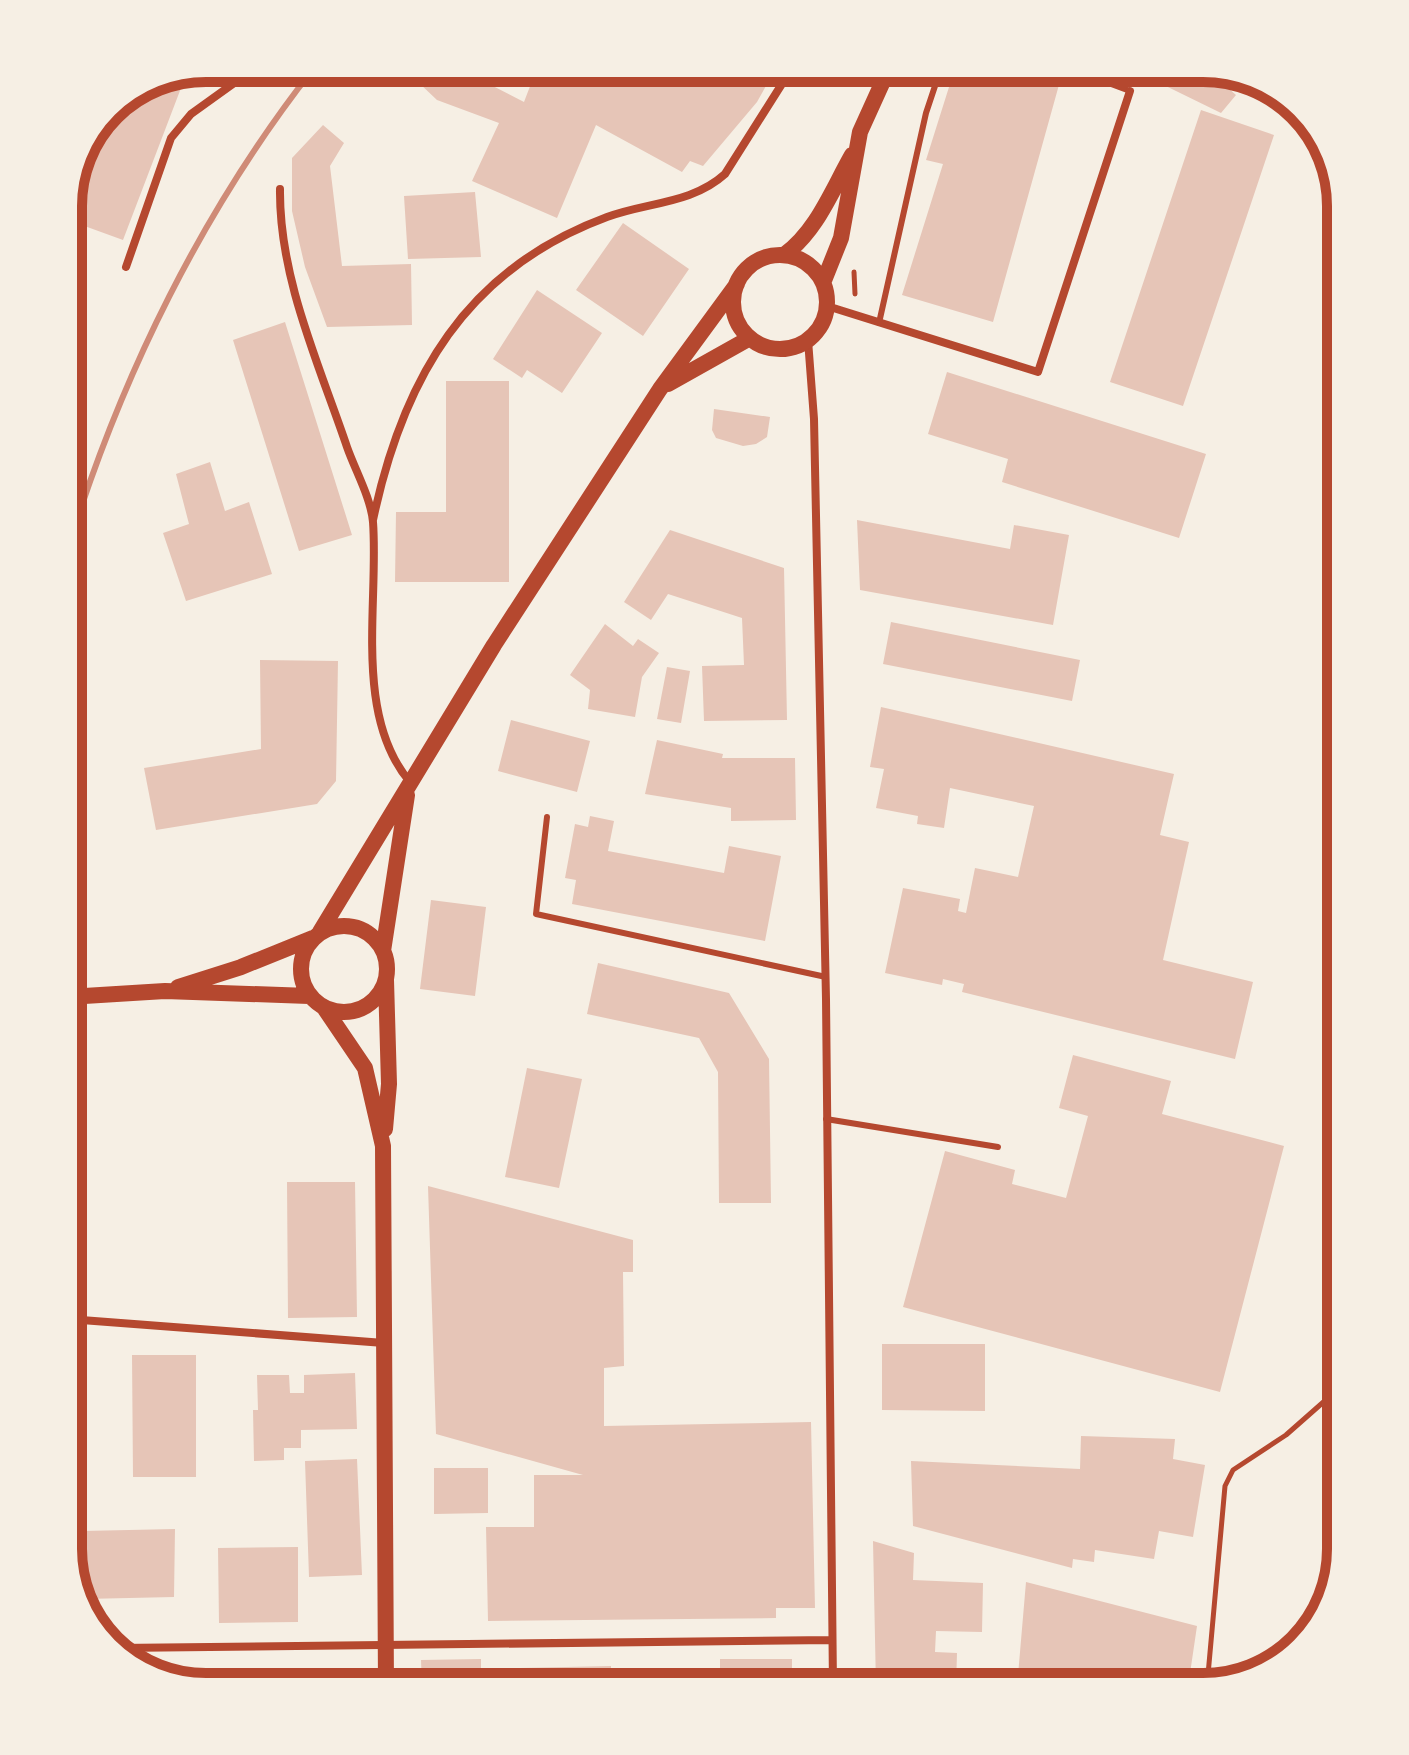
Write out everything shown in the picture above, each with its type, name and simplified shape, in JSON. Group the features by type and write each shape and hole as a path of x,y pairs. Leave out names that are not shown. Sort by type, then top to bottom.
{"main road":[{"path":"823,283 841,238 856,147 882,82"},
{"path":"383,1146 365,1068 325,1009 309,996 303,985 301,960 462,695 660,389 755,262 784,255 812,228 856,147"},
{"path":"737,284 735,313 750,338 778,348 794,347 808,340 817,331 827,306 823,283 808,264 784,255"},
{"path":"660,389 750,338"},
{"path":"386,1673 383,1146 389,1084 383,951 410,782"},
{"path":"165,991 241,967 317,935 349,926 363,930 383,951"},
{"path":"325,1009 351,1013 363,1009 382,991 386,979"},
{"path":"82,996 165,991 309,996"}],"street":[{"path":"126,267 171,138 191,114 236,82"},
{"path":"410,782 398,768 388,744 376,689 371,601 373,520 386,463 411,400 449,333 482,291 507,269 567,234 610,216 697,194 713,185 725,174 783,82"},
{"path":"827,306 1038,372 1130,91"},
{"path":"280,189 282,234 297,301 373,520"},
{"path":"808,340 814,429 826,977 833,1673"},
{"path":"82,1320 384,1343"},
{"path":"132,1648 832,1640"}],"lane":[{"path":"879,323 926,113 936,82"},
{"path":"1106,82 1130,91"},
{"path":"547,817 536,914 826,977"},
{"path":"826,1119 998,1147"}],"path":[{"path":"1208,1673 1225,1486 1233,1470 1286,1435 1327,1399"}],"building":[{"path":"418,82 488,82 524,102 532,82 768,82 757,102 703,166 690,161 682,172 596,125 557,218 472,181 499,123 437,100"},
{"path":"951,82 1060,82 993,322 902,295 943,164 926,160"},
{"path":"1158,82 1224,84 1236,95 1221,113"},
{"path":"175,86 181,88 123,240 82,225 82,198 86,174 100,143 124,113 159,91"},
{"path":"1201,110 1274,135 1183,406 1110,382"},
{"path":"323,125 344,143 330,166 342,266 411,264 412,325 327,327 305,267 292,211 292,158"},
{"path":"475,192 481,257 408,259 404,196"},
{"path":"623,223 689,269 643,336 576,290"},
{"path":"537,290 602,333 562,393 527,370 522,378 493,359"},
{"path":"285,322 352,535 299,551 233,340"},
{"path":"947,372 1206,454 1179,538 1002,482 1008,459 928,434"},
{"path":"446,381 509,381 509,582 395,582 396,512 446,512"},
{"path":"714,409 770,417 767,437 756,444 743,446 716,438 712,430"},
{"path":"210,462 225,511 249,502 272,574 186,601 163,533 189,524 176,474"},
{"path":"857,520 1010,549 1014,525 1069,535 1053,625 860,590"},
{"path":"670,530 784,568 787,720 704,721 702,666 744,665 742,618 668,594 651,620 624,602"},
{"path":"891,622 1080,660 1072,701 883,664"},
{"path":"605,624 633,646 638,639 659,653 642,677 635,717 588,709 590,690 570,675"},
{"path":"260,660 338,661 336,781 317,804 156,830 144,768 261,749"},
{"path":"667,667 690,671 681,723 657,719"},
{"path":"881,707 1174,774 1160,835 1189,842 1163,960 1253,982 1235,1059 962,992 964,984 943,979 942,985 885,973 903,888 960,899 958,911 966,913 975,868 1018,877 1034,806 950,788 944,828 917,824 918,816 876,808 884,769 870,767"},
{"path":"511,720 590,741 577,792 498,771"},
{"path":"657,740 723,754 722,758 795,758 796,820 731,821 731,808 645,794"},
{"path":"590,816 614,821 608,851 724,873 729,846 781,856 765,941 572,904 576,880 565,878 575,824 588,827"},
{"path":"431,900 486,907 475,996 420,989"},
{"path":"598,963 729,993 769,1059 771,1203 719,1203 718,1072 699,1038 587,1014"},
{"path":"1073,1055 1171,1081 1162,1114 1284,1146 1220,1392 903,1307 945,1151 1015,1170 1012,1184 1066,1198 1088,1116 1059,1108"},
{"path":"527,1068 582,1079 559,1188 505,1177"},
{"path":"287,1182 355,1182 357,1317 288,1318"},
{"path":"428,1186 633,1240 633,1272 623,1272 624,1366 604,1368 604,1426 811,1422 815,1608 776,1608 776,1618 488,1621 486,1527 534,1527 534,1475 583,1475 436,1434"},
{"path":"882,1344 985,1344 985,1411 882,1410"},
{"path":"132,1355 196,1355 196,1477 133,1477"},
{"path":"355,1373 357,1429 301,1430 301,1448 284,1448 284,1460 254,1461 253,1410 258,1410 257,1375 289,1375 290,1393 304,1393 304,1375"},
{"path":"1081,1436 1175,1439 1173,1459 1205,1465 1193,1537 1159,1531 1154,1559 1095,1550 1094,1562 1073,1559 1072,1568 913,1526 911,1461 1080,1469"},
{"path":"357,1459 362,1575 309,1577 305,1461"},
{"path":"434,1468 488,1468 488,1513 434,1514"},
{"path":"175,1529 174,1597 93,1599 83,1565 83,1531"},
{"path":"873,1541 914,1553 913,1580 983,1583 982,1632 936,1631 935,1652 957,1653 956,1673 876,1673"},
{"path":"298,1547 298,1622 219,1623 218,1548"},
{"path":"1026,1582 1197,1626 1190,1673 1018,1673"},
{"path":"481,1659 481,1673 421,1673 421,1660"},
{"path":"720,1659 792,1659 792,1668 810,1668 810,1673 620,1673 620,1668 720,1668"},
{"path":"611,1666 611,1673 520,1673 520,1668"},
{"path":"171,1668 294,1668 295,1673 206,1673"}],"railway":[{"path":"82,505 113,420 169,296 236,178 304,82"}]}
